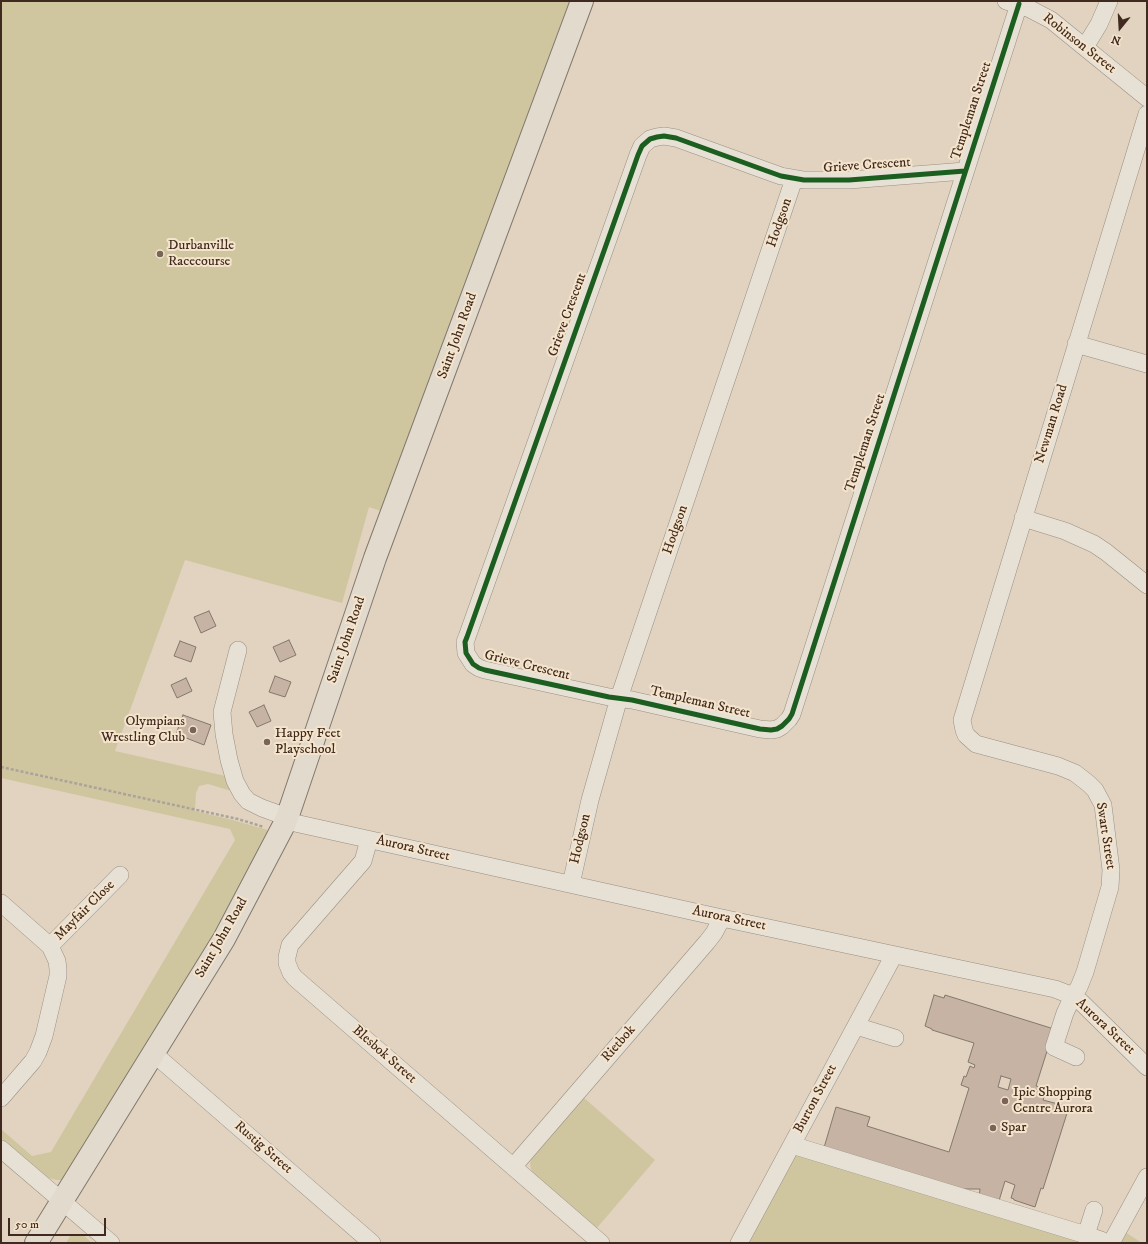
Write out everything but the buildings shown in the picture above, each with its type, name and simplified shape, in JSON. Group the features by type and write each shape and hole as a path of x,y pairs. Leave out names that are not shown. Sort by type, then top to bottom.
{"main road":[{"name":"Saint John Road","path":"36,1243 224,939 284,823 375,558 582,1"}],"street":[{"path":"1085,47 1099,24 1109,1"},
{"name":"Robinson Street","path":"1012,3 1051,20 1147,98"},
{"name":"Templeman Street","path":"619,698 766,730 777,729 790,719 965,171 1012,3"},
{"name":"Newman Road","path":"966,735 962,725 963,715 1147,114"},
{"name":"Grieve Crescent","path":"619,698 479,668 473,664 466,653 465,642 642,146 650,139 657,137 664,136 676,138 767,172 794,179 814,181 849,180 965,171"},
{"name":"Hodgson","path":"571,884 590,800 619,698 794,179"},
{"path":"1076,344 1147,364"},
{"path":"1023,518 1065,531 1094,544 1147,585"},
{"name":"Aurora Street","path":"238,650 222,712 229,760 238,788 248,801 262,808 284,823 369,840 722,918 1038,985 1063,992 1073,996 1088,1008 1147,1067"},
{"name":"Swart Street","path":"966,735 976,744 982,746 1067,768 1083,778 1095,790 1103,805 1111,870 1110,887 1085,972 1065,1013 1054,1047 1076,1057"},
{"name":"Blesbok Street","path":"369,840 363,861 290,945 287,957 289,968 295,978 601,1243"},
{"name":"Mayfair Close","path":"50,946 120,875"},
{"path":"1,902 50,946 57,961 58,976 41,1044 33,1061 1,1098"},
{"name":"Rietbok","path":"513,1167 707,942 722,918"},
{"name":"Burton Street","path":"739,1243 792,1145 826,1095 856,1026 894,955"},
{"path":"856,1026 895,1038"},
{"name":"Rustig Street","path":"153,1053 372,1243"},
{"path":"792,1145 1086,1235 1101,1240 1104,1243"},
{"path":"1,1149 111,1243"},
{"path":"1111,1243 1147,1177"},
{"path":"1086,1235 1094,1210"}],"path":[{"path":"1,767 238,819 284,823"}],"shaded area":[{"name":"Durbanville Racecourse","path":"1,1 575,1 384,512 369,507 342,603 185,560 115,751 230,777 231,790 208,784 199,786 196,793 195,811 271,831 238,897 67,1176 65,1175 63,1180 48,1178 1,1138 1,1129 32,1156 51,1152 235,840 230,829 1,778"},
{"path":"583,1097 655,1160 596,1229 532,1173 530,1164 532,1156"},
{"path":"797,1151 1092,1243 747,1243"},
{"path":"1125,1232 1142,1243 1119,1243"},
{"path":"82,1234 92,1243 66,1243 70,1236"}],"cycle path":[{"path":"965,171 849,180 804,180 781,176 676,138 664,136 657,137 650,139 642,146 465,642 466,653 473,664 485,670 609,697 632,700 760,729 777,729 789,719 792,714 1019,4"}],"place":[{"name":"Durbanville Racecourse","path":"160,254"},
{"name":"Olympians Wrestling Club","path":"193,730"},
{"name":"Happy Feet Playschool","path":"267,742"},
{"name":"Ipic Shopping Centre Aurora","path":"1005,1101"},
{"name":"Spar","path":"993,1128"}]}
